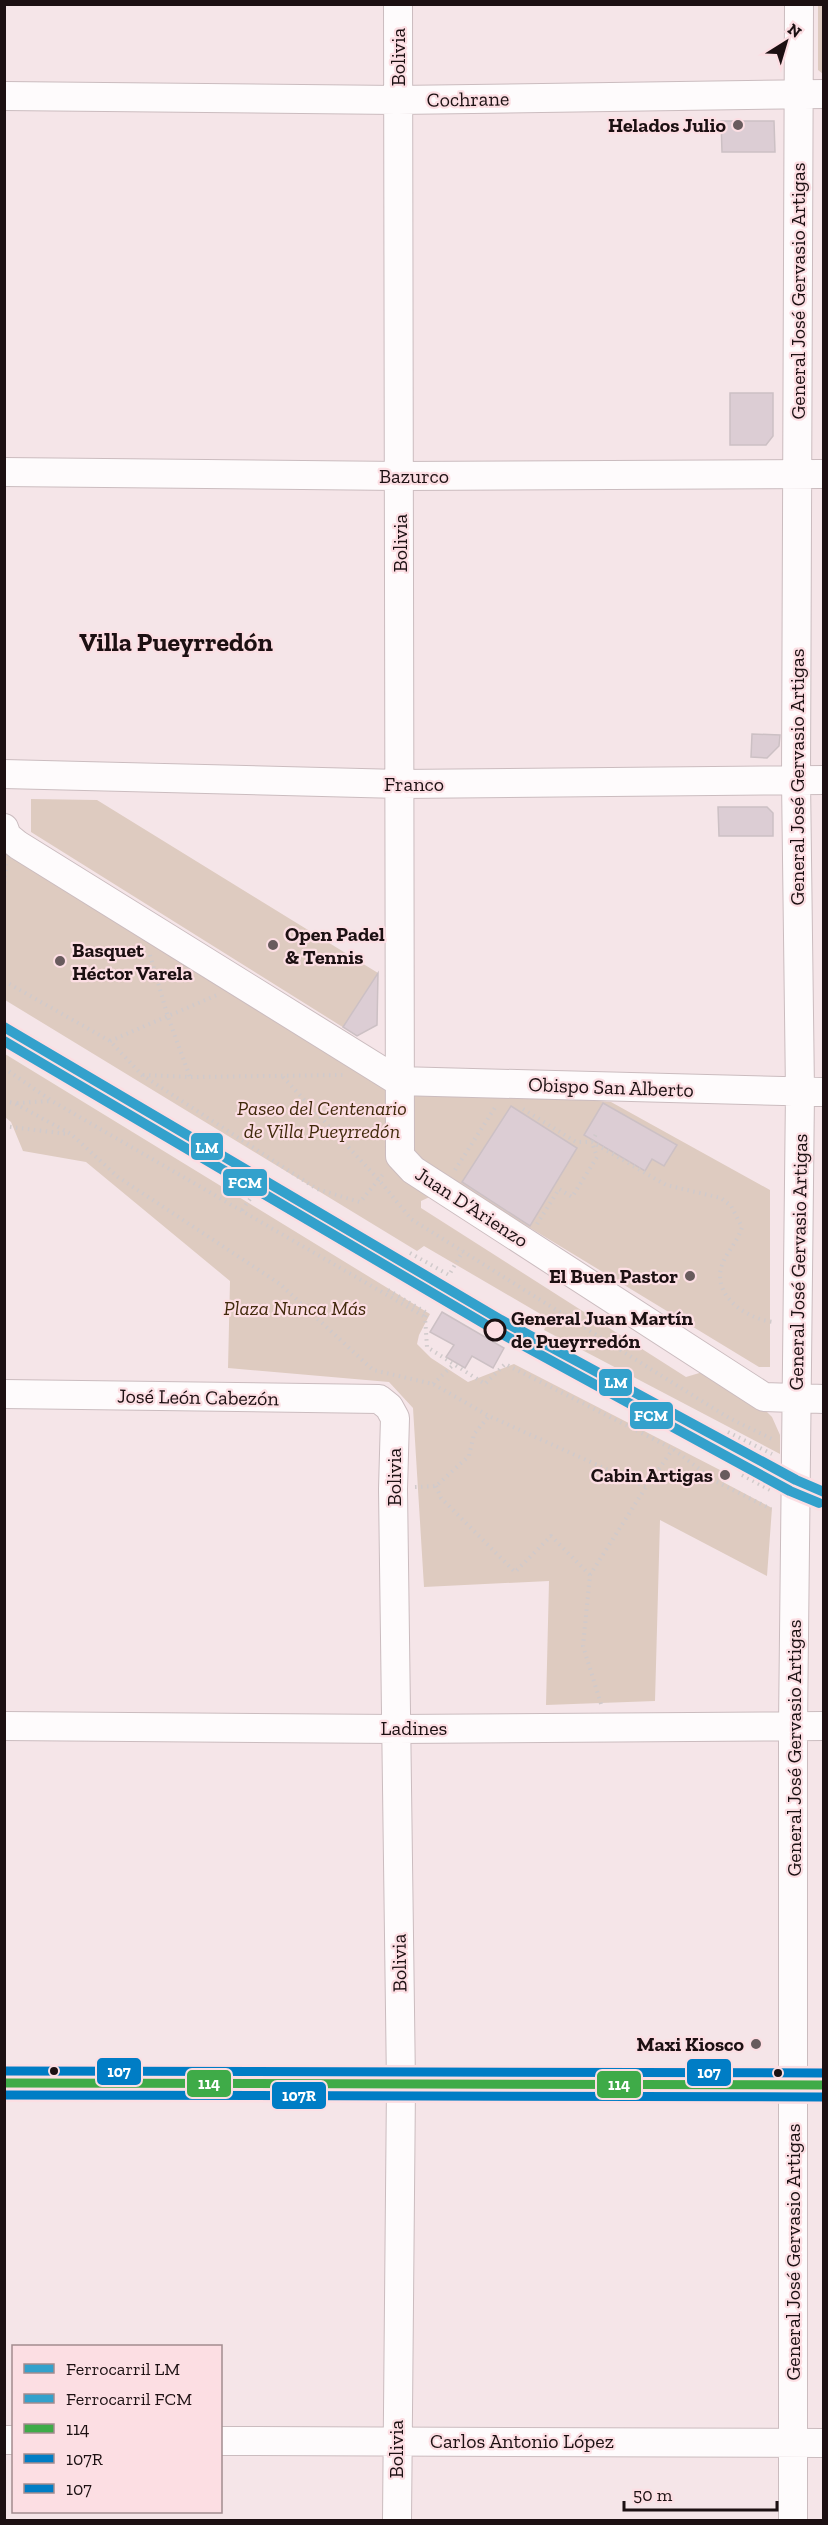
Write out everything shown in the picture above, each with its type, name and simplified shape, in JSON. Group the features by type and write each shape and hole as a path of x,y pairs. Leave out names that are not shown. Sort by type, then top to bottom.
{"street":[{"name":"Bolivia","path":"398,4 400,476 398,1081"},
{"name":"General José Gervasio Artigas","path":"793,2520 793,1726 796,1513 797,1459 810,1400 797,1324 812,1092 796,780 811,474 811,94 799,4"},
{"name":"Cochrane","path":"4,96 397,100 811,94"},
{"name":"Bazurco","path":"4,472 400,476 811,474"},
{"name":"Franco","path":"4,774 400,784 824,780"},
{"path":"4,828 7,836 18,845 398,1081"},
{"name":"Obispo San Alberto","path":"398,1081 506,1090 812,1092"},
{"name":"Juan D’Arienzo","path":"398,1081 400,1156 413,1170 764,1397 810,1400"},
{"name":"José León Cabezón","path":"4,1394 379,1399 389,1407"},
{"name":"Bolivia","path":"389,1407 395,1418 393,1489 401,2085 397,2520"},
{"name":"Ladines","path":"4,1726 397,1729 824,1726"},
{"path":"4,2083 824,2085"},
{"name":"Carlos Antonio López","path":"222,2441 824,2443"}],"path":[{"path":"4,862 16,869"},
{"path":"159,958 149,952 168,1017 190,1077"},
{"path":"4,981 110,1041 142,1075 317,1190 360,1202 386,1172"},
{"path":"110,1041 220,994 210,988"},
{"path":"4,1068 52,1101 425,1317"},
{"path":"142,1075 283,1077 352,1074 342,1068"},
{"path":"283,1077 379,1180 411,1219 797,1459"},
{"path":"443,1189 506,1090 576,1142 592,1142 666,1185 709,1193 721,1198 731,1206 742,1227 739,1238 724,1260 721,1270 721,1281 725,1293 737,1307 756,1318 770,1322 797,1324"},
{"path":"4,1101 14,1103 52,1101"},
{"path":"14,1103 71,1134 118,1177 280,1284 373,1370 433,1384 489,1416 646,1487"},
{"path":"4,1126 71,1134"},
{"path":"525,1242 559,1189 572,1197 597,1157 592,1142 597,1132"},
{"path":"242,1210 250,1199"},
{"path":"410,1252 449,1275 463,1251"},
{"path":"388,1290 427,1313 425,1317 427,1347 485,1384 505,1364 673,1449 715,1480 796,1513"},
{"path":"433,1384 454,1364"},
{"path":"393,1489 436,1486 469,1456 474,1434 489,1416"},
{"path":"728,1432 797,1459"},
{"path":"608,1726 584,1646 590,1575 673,1449"},
{"path":"742,1475 796,1513"},
{"path":"436,1486 441,1498 515,1572 551,1536 590,1575"}],"green space":[{"path":"818,5 823,5 823,74 818,70"},
{"name":"Open Padel & Tennis","path":"31,799 97,800 378,973 377,1025 357,1036 31,832"},
{"name":"Paseo del Centenario de Villa Pueyrredón","path":"5,852 385,1085 434,1195 421,1201 421,1208 686,1377 706,1371 764,1409 772,1417 780,1435 780,1454 544,1330 549,1319 424,1246 417,1251 5,1000"},
{"name":"Plaza Nunca Más","path":"5,1054 430,1314 417,1344 431,1358 468,1382 514,1364 720,1470 721,1481 772,1508 767,1576 660,1520 655,1701 546,1705 549,1581 424,1587 413,1408 389,1382 228,1368 230,1281 86,1162 23,1151 11,1122 5,1117"},
{"name":"El Buen Pastor","path":"407,1093 515,1094 611,1102 770,1190 770,1367 759,1367 458,1184 456,1186 410,1150"}],"building":[{"path":"721,121 774,121 775,152 722,152"},
{"path":"730,393 773,393 773,436 766,445 730,445"},
{"path":"752,734 780,735 779,746 767,758 751,757"},
{"path":"718,807 767,807 773,813 773,836 719,836"},
{"path":"378,973 377,1025 357,1036 343,1027"},
{"path":"603,1103 677,1145 664,1166 652,1159 645,1171 584,1135"},
{"path":"511,1106 577,1148 530,1226 462,1182"},
{"path":"442,1312 504,1348 493,1368 472,1356 465,1368 446,1357 454,1345 430,1332"}],"rail line":[{"name":"LM","path":"4,1027 501,1320 796,1480 824,1492"},
{"name":"FCM","path":"4,1041 495,1330 790,1491 819,1503"}],"transit line":[{"name":"107","path":"4,2071 824,2073"},
{"name":"114","path":"4,2083 824,2085"},
{"name":"107R","path":"4,2095 824,2097"}],"place":[{"name":"Helados Julio","path":"738,125"},
{"name":"Open Padel & Tennis","path":"273,945"},
{"name":"Basquet Héctor Varela","path":"60,961"},
{"name":"El Buen Pastor","path":"690,1276"},
{"name":"General Juan Martín de Pueyrredón","path":"495,1330"},
{"name":"Cabin Artigas","path":"725,1475"},
{"name":"Maxi Kiosco","path":"756,2044"}],"district":[{"name":"Villa Pueyrredón","path":"176,642"}]}
